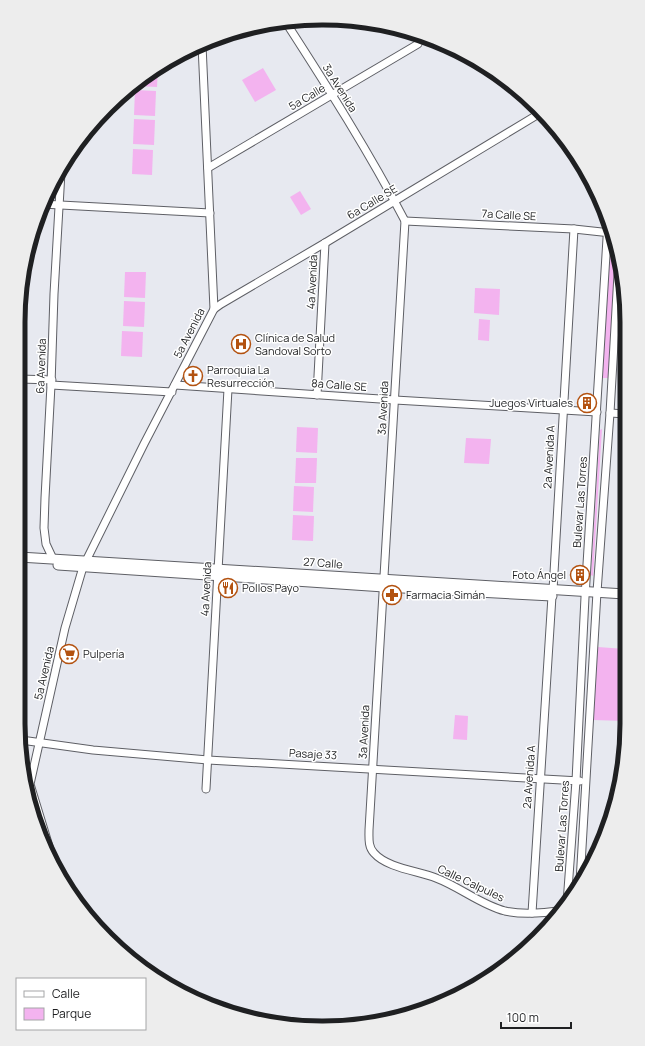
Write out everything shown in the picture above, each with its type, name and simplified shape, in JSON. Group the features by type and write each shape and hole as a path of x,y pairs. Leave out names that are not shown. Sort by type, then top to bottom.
{"main road":[{"name":"27 Calle","path":"25,560 53,559 84,563"},
{"name":"27 Calle","path":"25,560 586,595 597,592 620,594"},
{"name":"27 Calle","path":"597,592 620,599"}],"street":[{"name":"3a Avenida","path":"289,27 332,95 395,201 405,221 370,830"},
{"name":"5a Calle","path":"208,168 418,44"},
{"name":"5a Avenida","path":"31,781 65,628 84,563 214,309 203,51"},
{"name":"6a Calle SE","path":"214,309 536,115"},
{"name":"6a Avenida","path":"53,559 46,544 44,528 44,498 52,383 54,294 60,183"},
{"path":"50,204 210,213"},
{"name":"7a Calle SE","path":"405,221 605,232"},
{"name":"2a Avenida A","path":"532,913 574,229"},
{"name":"4a Avenida","path":"317,395 325,243"},
{"name":"Bulevar Las Torres","path":"568,892 576,781 597,412 609,243"},
{"name":"Bulevar Las Torres","path":"581,871 617,287"},
{"name":"8a Calle SE","path":"25,380 52,383 173,389 228,389 597,412"},
{"name":"4a Avenida","path":"206,789 228,389"},
{"path":"610,413 620,414"},
{"name":"Pasaje 33","path":"26,741 93,750 208,760 540,778 586,782"},
{"name":"Calle Calpules","path":"370,830 369,840 371,849 382,860 437,878 499,909 510,912 532,913 553,911"}],"green space":[{"path":"263,68 276,90 255,102 242,80"},
{"path":"158,75 157,87 141,86"},
{"path":"135,91 156,91 155,116 134,115"},
{"path":"134,119 155,120 154,145 133,144"},
{"path":"133,149 153,150 152,175 132,174"},
{"path":"300,191 311,209 301,215 290,197"},
{"path":"609,243 615,269 610,378 600,378"},
{"path":"125,272 146,272 145,298 124,297"},
{"path":"475,288 500,289 499,315 474,313"},
{"path":"124,301 145,302 144,327 123,326"},
{"path":"479,319 490,320 489,341 478,340"},
{"path":"122,331 143,332 142,357 121,356"},
{"path":"297,427 318,428 317,453 296,452"},
{"path":"602,429 593,576 591,575 600,430"},
{"path":"466,438 491,439 489,464 464,463"},
{"path":"296,458 317,458 316,483 295,483"},
{"path":"294,486 314,487 313,512 293,511"},
{"path":"293,515 314,516 313,541 292,540"},
{"path":"598,647 620,649 620,721 593,720"},
{"path":"455,715 468,716 467,740 453,739"}],"place":[{"name":"Clínica de Salud Sandoval Sorto","path":"241,344"},
{"name":"Parroquia La Resurrección","path":"193,376"},
{"name":"Juegos Virtuales","path":"587,403"},
{"name":"Foto Ángel","path":"580,575"},
{"name":"Pollos Payo","path":"228,588"},
{"name":"Farmacia Simán","path":"392,595"},
{"name":"Pulpería","path":"69,654"}]}
